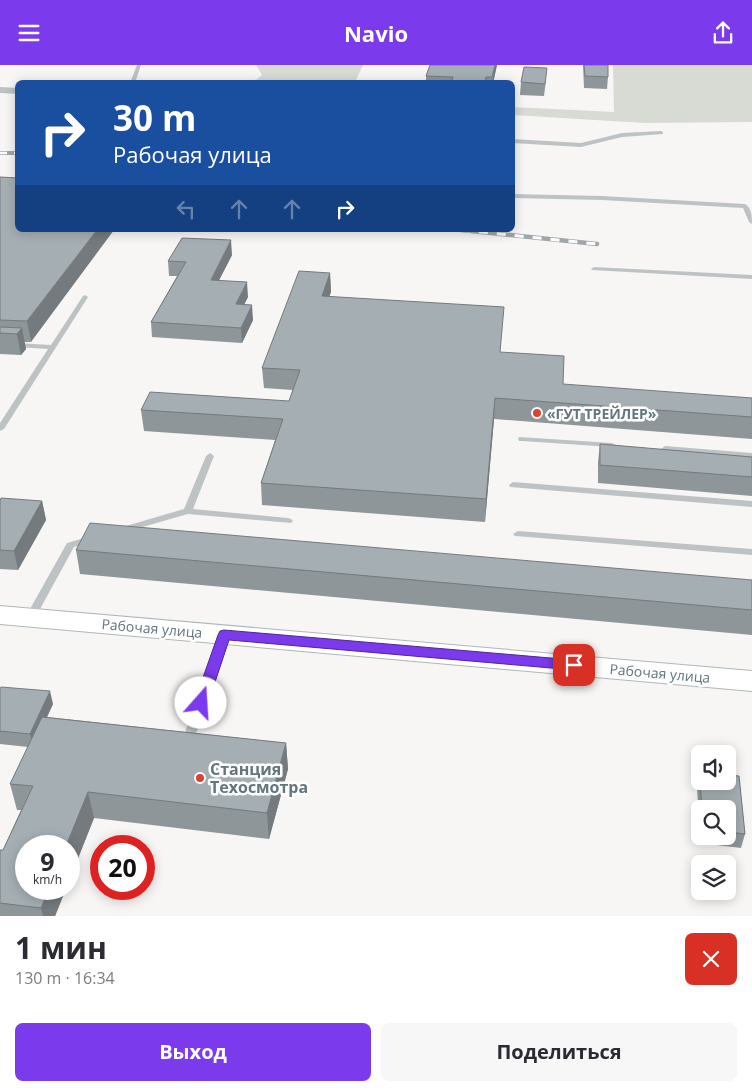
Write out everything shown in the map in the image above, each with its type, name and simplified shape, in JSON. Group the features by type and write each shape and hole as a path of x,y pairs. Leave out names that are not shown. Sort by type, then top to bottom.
{"main road":[{"name":"Рабочая улица","path":"0,615 752,681"}],"street":[{"path":"0,91 15,91"}],"lane":[{"path":"133,80 139,65"},
{"path":"515,141 581,145 622,135 662,133"},
{"path":"515,196 602,198 746,207 752,222"},
{"path":"594,269 752,277"},
{"path":"0,429 85,297"},
{"path":"0,344 53,347"},
{"path":"522,439 618,446"},
{"path":"656,449 752,456"},
{"path":"188,511 210,456"},
{"path":"513,485 752,504"},
{"path":"115,532 188,511 288,521"},
{"path":"518,534 752,552"},
{"path":"30,618 70,545 97,537"},
{"path":"208,739 189,738 224,635"}],"shaded area":[{"path":"256,65 363,65 356,80 256,80 262,75"},
{"path":"613,65 752,65 752,122 645,123 515,115 515,107 614,112"}],"building":[{"path":"430,65 495,65 492,77 486,77 486,80 452,80 453,77 426,76"},
{"path":"584,65 608,65 608,77 585,76"},
{"path":"524,67 547,68 545,84 521,82"},
{"path":"0,177 15,178 15,232 95,232 27,321 0,320"},
{"path":"182,238 231,240 211,280 247,282 236,304 252,305 241,328 151,322 186,262 168,261"},
{"path":"299,271 330,273 322,296 504,307 500,352 564,356 563,384 752,398 752,417 495,398 486,499 261,483 283,419 141,410 150,392 289,401 300,370 262,368"},
{"path":"0,327 22,328 17,334 0,333"},
{"path":"600,444 752,457 752,477 600,465"},
{"path":"1,498 42,501 14,551 0,550"},
{"path":"90,523 752,580 752,610 76,550"},
{"path":"1,687 50,691 30,734 0,731"},
{"path":"42,717 286,743 267,813 88,792 70,835 15,835 15,900 44,900 41,908 0,903 0,850 3,850 33,786 10,784"},
{"path":"736,776 739,776 745,834 736,833 736,800 701,800 701,790 736,790"}],"railway":[{"path":"0,153 15,153"},
{"path":"480,232 597,244"}],"place":[{"name":"«ГУТ ТРЕЙЛЕР»","path":"537,413"},
{"name":"Станция Техосмотра","path":"200,778"}],"route":[{"path":"201,703 224,635 574,665"}]}
